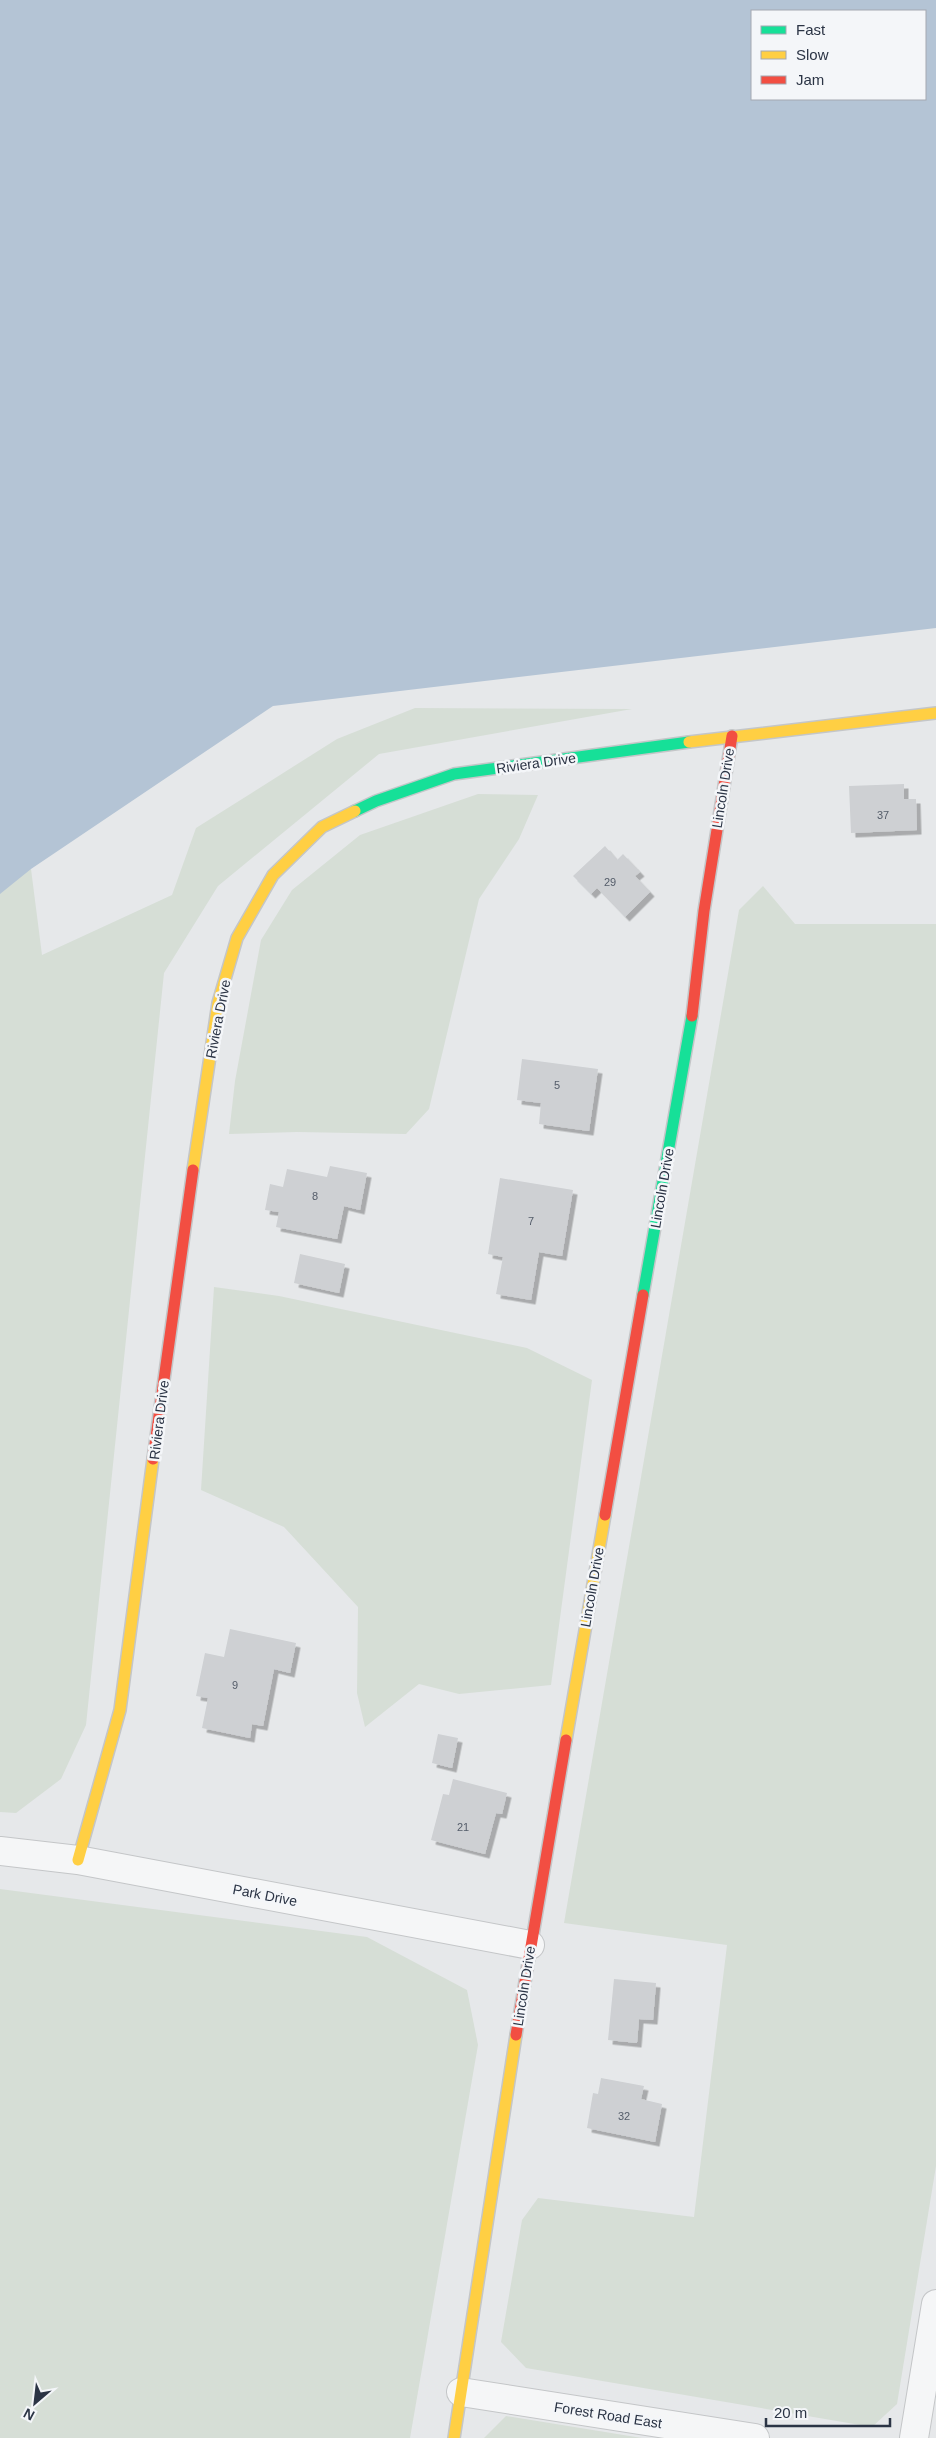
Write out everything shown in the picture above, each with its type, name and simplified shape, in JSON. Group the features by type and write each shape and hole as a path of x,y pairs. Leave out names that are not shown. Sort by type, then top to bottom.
{"street":[{"name":"Riviera Drive","path":"78,1860 120,1710 174,1302 218,1003 237,938 273,875 322,828 376,800 454,774 732,736 936,713"},
{"name":"Lincoln Drive","path":"454,2438 530,1945 695,998 704,911 732,736"},
{"name":"Park Drive","path":"0,1851 78,1860 530,1945"},
{"path":"914,2438 936,2304"},
{"name":"Forest Road East","path":"461,2392 755,2438"}],"shaded area":[{"path":"415,708 632,709 379,754 218,886 164,973 86,1725 61,1779 16,1813 0,1812 0,874 31,869 42,955 172,895 196,828 337,739"},
{"path":"478,794 538,795 519,839 479,899 429,1109 406,1134 297,1132 229,1134 235,1081 261,940 292,890 360,835"},
{"path":"763,886 795,924 936,924 936,2166 897,2404 872,2427 526,2368 501,2342 522,2220 538,2198 694,2217 727,1945 564,1923 739,910"},
{"path":"214,1287 279,1296 527,1348 592,1380 551,1685 459,1694 419,1684 365,1727 357,1693 358,1607 284,1527 201,1490"},
{"path":"0,1889 367,1937 467,1990 478,2045 410,2438 0,2438"},
{"path":"506,2416 642,2438 484,2438"}],"water":[{"path":"0,0 936,0 936,628 273,706 31,869 0,894"}],"building":[{"path":"904,784 904,799 916,799 917,830 851,833 849,786"},
{"path":"605,846 617,860 623,854 640,872 635,876 650,892 625,917 597,888 591,894 573,876"},
{"path":"522,1059 598,1069 589,1131 539,1124 541,1103 517,1100"},
{"path":"330,1166 367,1173 360,1210 344,1206 337,1239 276,1227 279,1212 265,1210 270,1184 283,1187 287,1169 327,1177"},
{"path":"500,1178 573,1190 562,1256 539,1252 531,1300 496,1294 503,1257 488,1254"},
{"path":"300,1254 345,1264 339,1293 294,1283"},
{"path":"230,1629 296,1643 290,1673 274,1669 263,1726 252,1724 250,1738 202,1728 208,1698 196,1696 205,1653 224,1657"},
{"path":"438,1734 458,1738 452,1768 432,1763"},
{"path":"453,1779 507,1793 502,1814 496,1813 485,1854 431,1840 443,1794 449,1795"},
{"path":"614,1979 656,1983 653,2020 639,2019 637,2043 608,2040"},
{"path":"601,2078 644,2086 641,2099 662,2104 655,2142 587,2128 593,2093 598,2094"}],"traffic: fast":[{"path":"355,811 376,801 454,774 689,742"},
{"path":"643,1295 692,1016"}],"traffic: slow":[{"path":"689,742 936,713"},
{"path":"193,1170 218,1003 237,938 273,875 322,827 355,811"},
{"path":"78,1860 120,1710 153,1459"},
{"path":"566,1740 605,1515"},
{"path":"454,2438 516,2035"}],"traffic: jam":[{"path":"692,1016 704,911 732,736"},
{"path":"153,1459 193,1170"},
{"path":"605,1515 643,1295"},
{"path":"516,2035 566,1740"}]}
